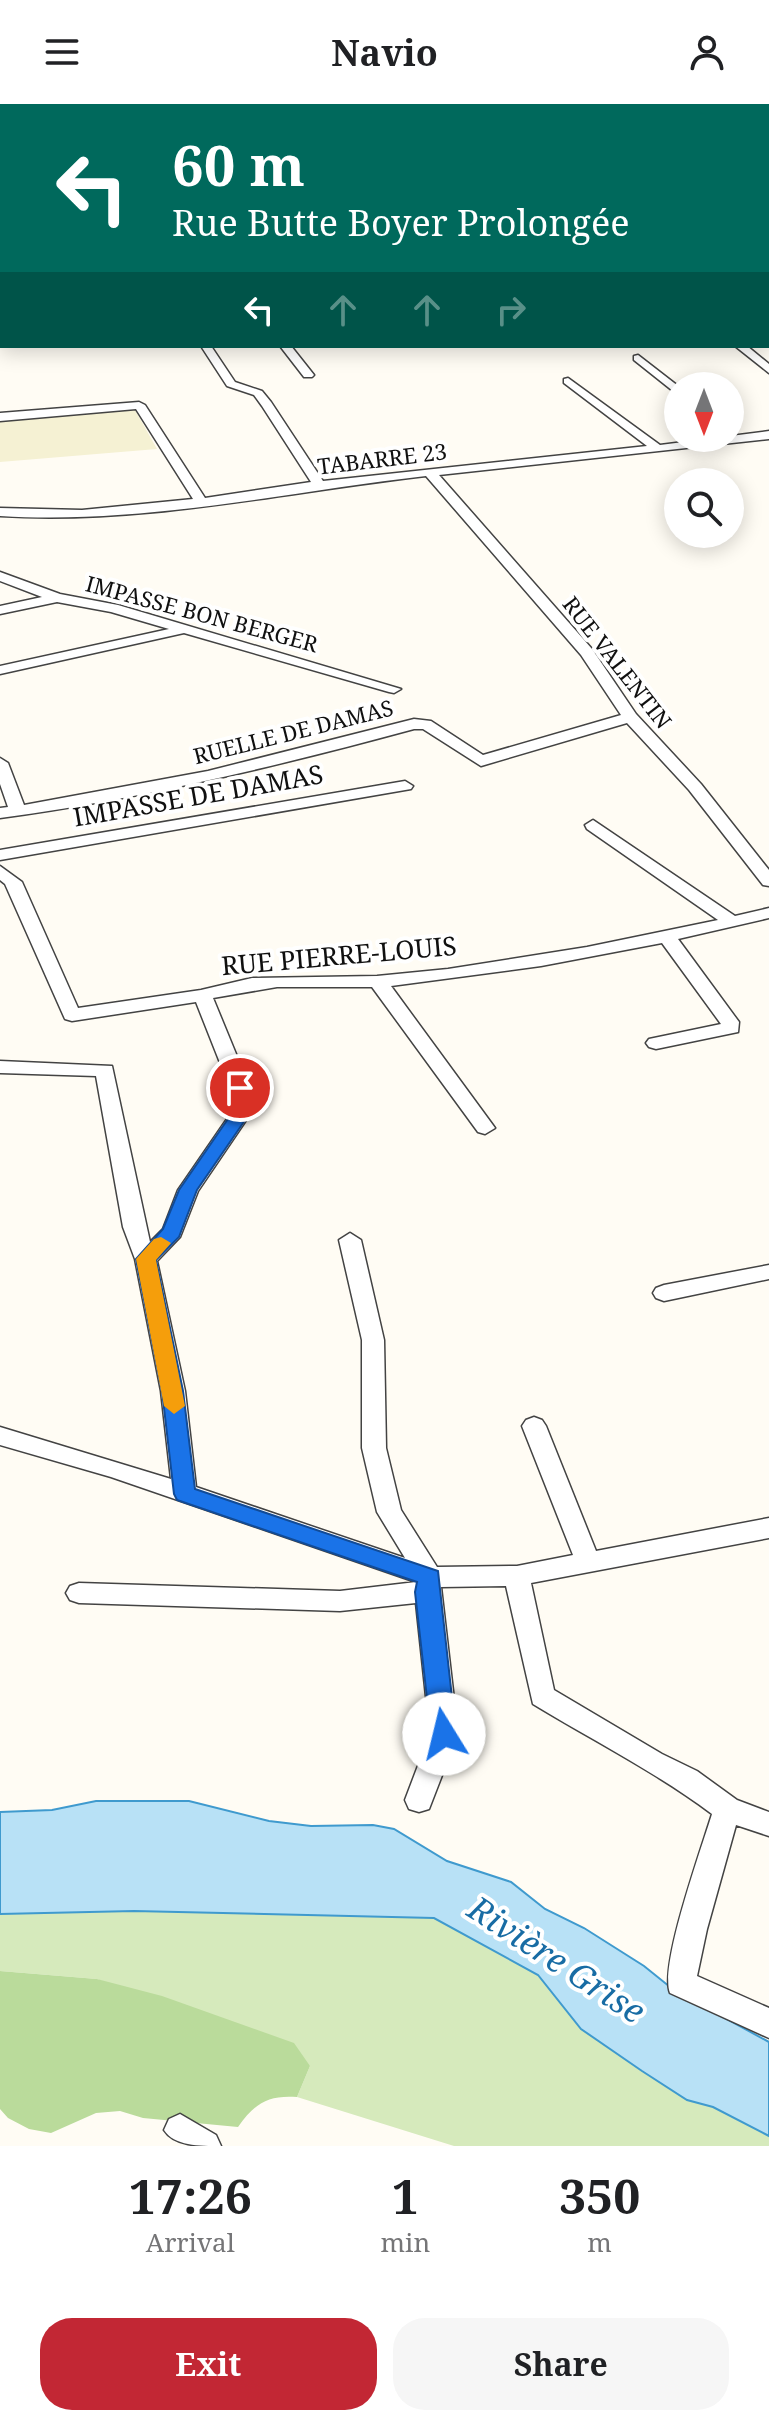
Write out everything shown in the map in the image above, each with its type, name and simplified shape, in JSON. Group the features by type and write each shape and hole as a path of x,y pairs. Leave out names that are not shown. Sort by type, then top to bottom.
{"street":[{"path":"207,348 231,384 258,393 267,404 319,485"},
{"path":"287,348 308,375"},
{"path":"742,348 769,370"},
{"path":"638,358 664,380"},
{"path":"568,381 656,447"},
{"path":"0,417 139,405 201,502"},
{"path":"763,435 769,448"},
{"name":"TABARRE 23","path":"0,512 82,515 664,446"},
{"name":"RUE VALENTIN","path":"429,472 587,652 630,717 695,787 769,881"},
{"name":"IMPASSE BON BERGER","path":"0,576 57,598 113,608 394,689"},
{"path":"0,610 57,598"},
{"path":"0,670 182,630"},
{"name":"RUELLE DE DAMAS","path":"0,813 282,760 414,724 426,724 481,761 630,717"},
{"path":"0,763 18,811"},
{"name":"IMPASSE DE DAMAS","path":"0,855 405,786"},
{"path":"593,825 733,922"},
{"name":"RUE PIERRE-LOUIS","path":"0,871 13,882 72,1015 203,995 221,988 308,980 378,982 439,976 667,937 769,913"},
{"path":"656,1043 731,1028 730,1022 667,937"},
{"path":"378,982 485,1128"},
{"path":"146,1259 172,1232 188,1190 241,1113 240,1088 203,995"},
{"path":"0,1067 105,1070 134,1227 146,1259 173,1391 185,1494"},
{"path":"350,1240 373,1340 377,1461 389,1512 428,1585 444,1734 419,1800"},
{"path":"664,1293 769,1272"},
{"path":"534,1426 588,1563"},
{"path":"0,1436 116,1469 428,1585"},
{"path":"79,1593 340,1601 428,1585 517,1576 769,1528"},
{"path":"517,1576 542,1696 652,1762 687,1779 727,1809 769,1824"},
{"path":"727,1809 692,1929 681,1983 769,2023"}],"shaded area":[{"path":"134,408 157,449 0,462 0,419"}],"green space":[{"path":"21,1911 297,1912 434,1918 538,1975 581,2029 687,2100 713,2107 769,2136 769,2146 454,2146 297,2097 310,2066 97,1979 0,1971 0,1914"},
{"path":"0,1971 97,1979 162,1996 294,2043 310,2066 297,2097 278,2097 263,2102 238,2127 143,2118 120,2111 96,2113 51,2133 29,2129 8,2118 0,2109"}],"water":[{"name":"Rivière Grise","path":"96,1801 189,1801 269,1821 311,1826 373,1825 394,1829 447,1861 511,1882 545,1909 584,1928 644,1966 675,1991 769,2042 769,2136 713,2107 687,2100 642,2071 581,2029 538,1975 434,1918 134,1911 0,1914 0,1812 52,1810"}],"slow traffic":[{"path":"161,1243 146,1259 174,1406"}],"route":[{"path":"240,1088 241,1113 188,1190 172,1232 146,1259 173,1391 185,1494 430,1577 427,1592 444,1734"}]}
